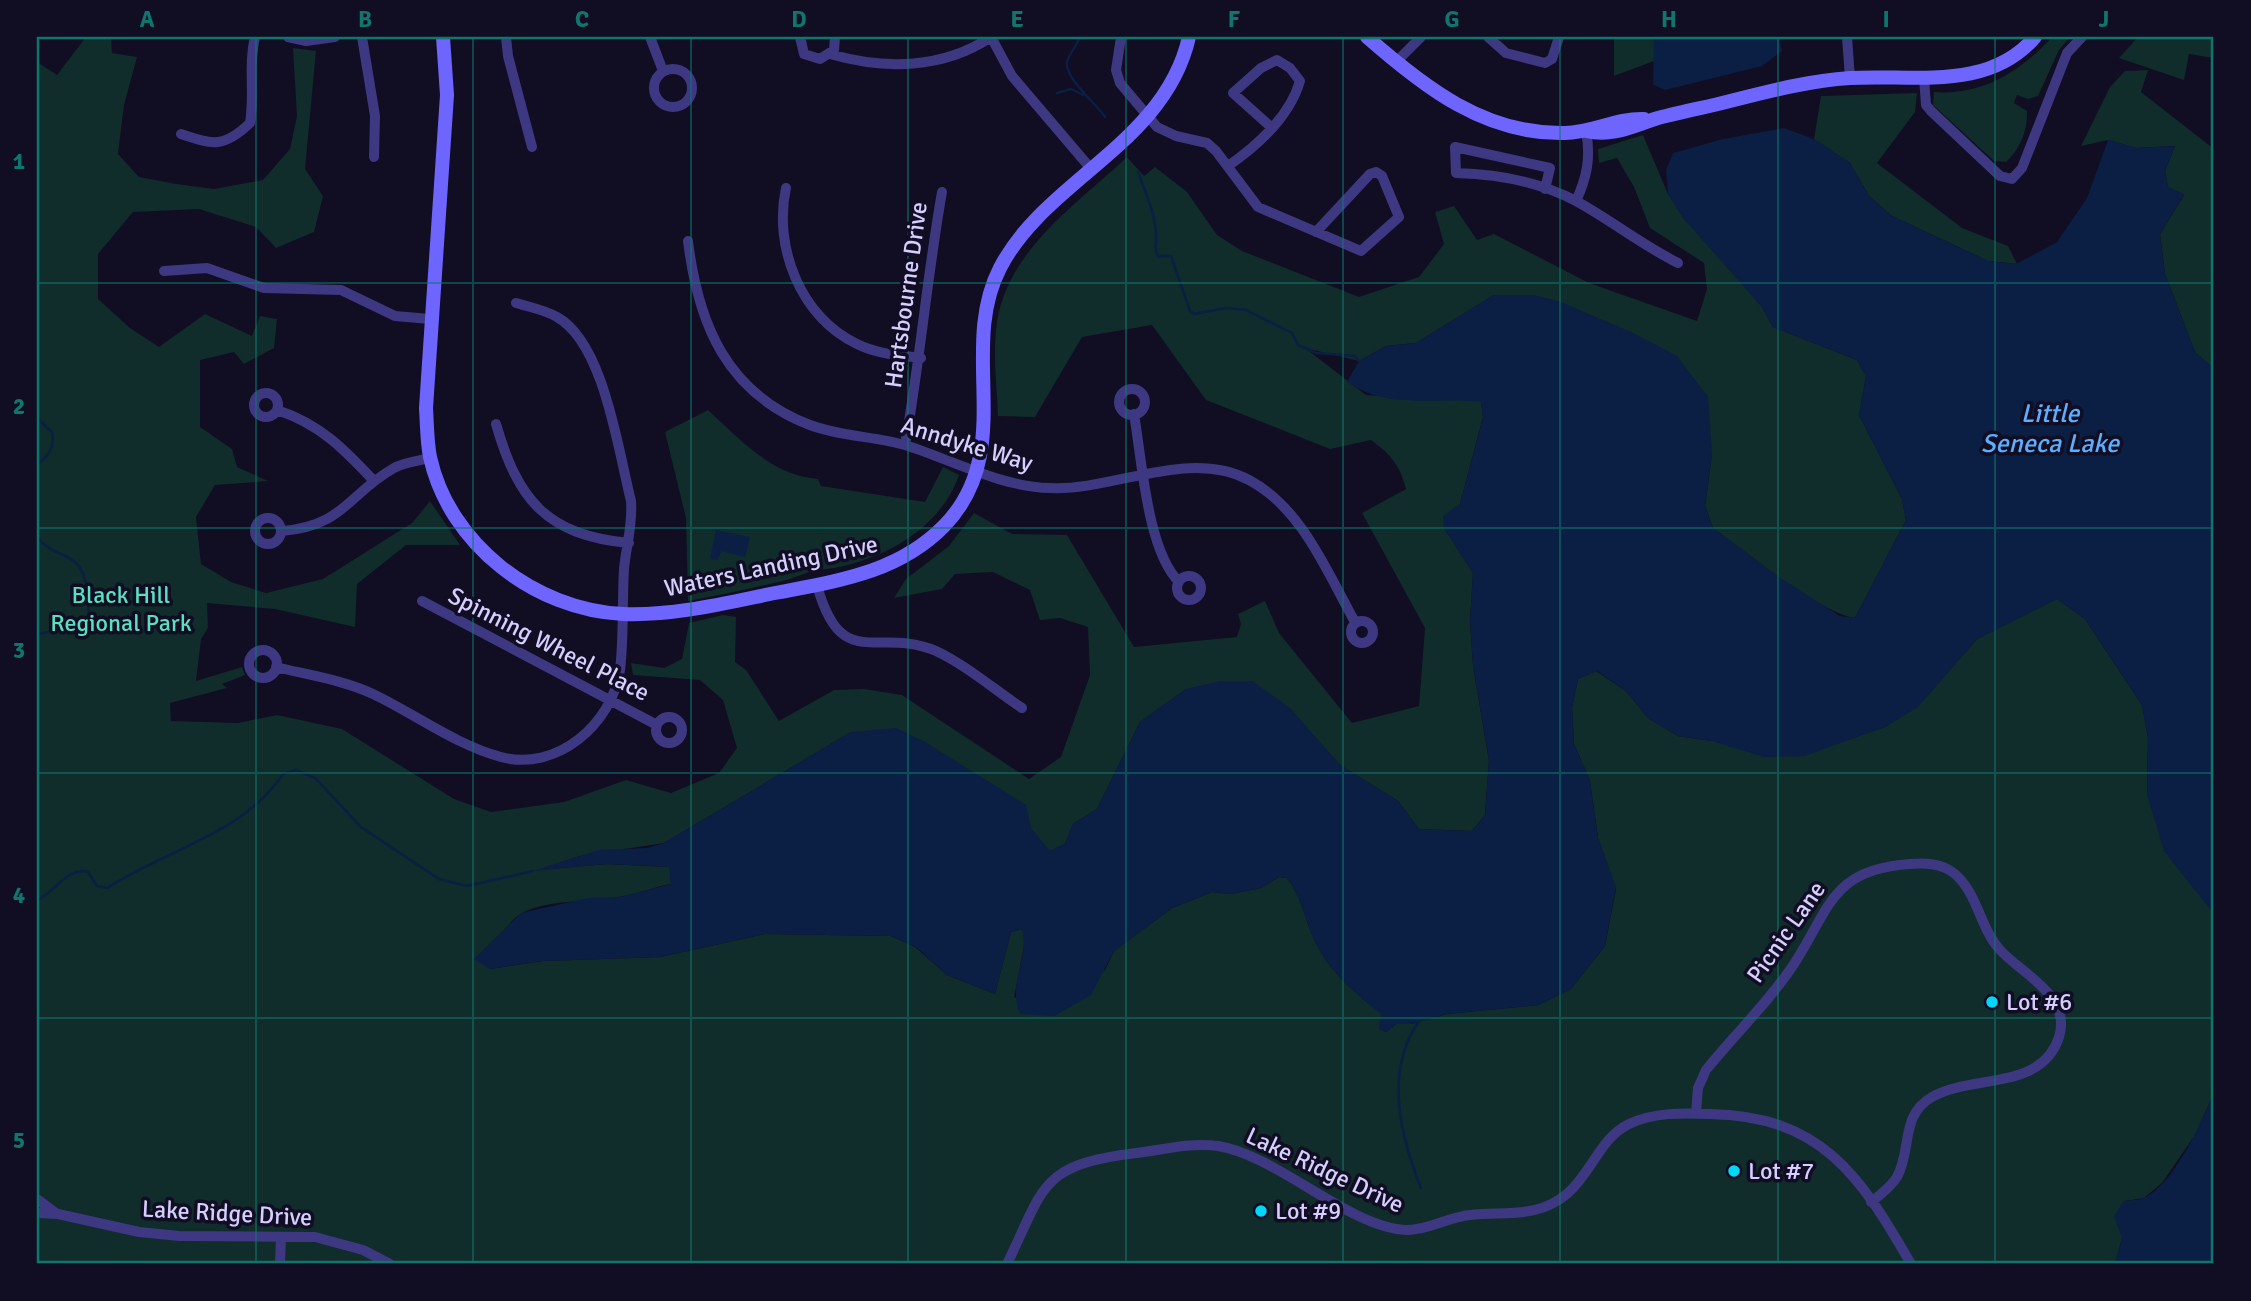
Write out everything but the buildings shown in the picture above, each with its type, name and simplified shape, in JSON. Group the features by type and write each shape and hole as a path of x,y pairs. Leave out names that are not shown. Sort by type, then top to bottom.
{"street":[{"path":"180,134 208,143 229,141 250,123 253,104 250,55 255,37"},
{"path":"288,37 306,41 335,37"},
{"path":"362,37 375,116 374,158"},
{"name":"Waters Landing Drive","path":"443,37 447,95 429,319 426,408 430,458 458,520 500,567 551,597 585,608 622,614 707,607 873,572 922,547 946,524 977,471 986,423 983,346 986,318 1000,269 1014,245 1035,223 1147,116 1177,71 1189,37"},
{"path":"506,37 508,56 532,147"},
{"path":"650,37 663,71"},
{"path":"800,37 801,49 809,57 820,59 830,54 861,61 932,63 974,48 991,37 1012,76 1092,170"},
{"path":"830,54 835,37"},
{"path":"1121,37 1116,70 1120,83 1147,116 1167,133 1207,143 1258,207 1316,232 1361,251 1399,217 1382,176 1377,172 1370,174 1316,232"},
{"path":"1367,37 1451,103 1493,122 1540,132 1586,131 1599,125 1636,118 1656,119 1802,83 1850,78 1961,76 1988,69 2010,58 2035,37"},
{"path":"1396,62 1421,37"},
{"path":"1488,37 1506,53 1545,63 1552,59 1559,37"},
{"path":"1847,37 1850,78"},
{"path":"1924,78 1926,105 1931,111 2000,176 2012,179 2022,168 2067,53 2082,37"},
{"path":"1228,166 1250,150 1271,127 1297,91 1300,81 1290,68 1277,60 1261,68 1233,93 1271,127"},
{"path":"681,70 690,79 690,97 681,106 668,107 655,94 655,81 663,71 681,70"},
{"path":"1576,201 1587,174 1590,157 1586,131"},
{"path":"1545,189 1550,168 1455,147 1456,173 1480,173 1545,189 1576,201 1640,244 1678,263"},
{"path":"786,188 782,207 787,253 795,279 810,306 830,327 857,344 886,354 921,358"},
{"name":"Hartsbourne Drive","path":"905,445 921,358 929,264 942,192"},
{"name":"Anndyke Way","path":"688,241 694,283 703,318 720,352 744,382 775,407 809,424 905,445 1026,486 1052,489 1184,469 1217,470 1247,478 1274,495 1298,522 1356,622"},
{"path":"164,271 207,268 264,288 341,290 395,316 429,319"},
{"path":"276,667 370,693 480,750 504,758 526,759 559,752 578,741 599,719 620,672 631,501 595,361 580,335 556,316 516,303"},
{"path":"277,410 302,418 321,429 374,481"},
{"path":"1134,414 1160,551 1168,571 1179,582"},
{"path":"496,424 511,471 539,509 578,534 629,543"},
{"path":"282,530 298,529 327,520 349,506 374,481 397,466 430,458"},
{"path":"817,585 830,622 845,636 863,642 935,651 1023,708"},
{"name":"Spinning Wheel Place","path":"422,601 520,655 550,666 657,724"},
{"name":"Picnic Lane","path":"1696,1113 1698,1088 1706,1070 1794,964 1824,907 1837,891 1859,875 1890,865 1923,863 1941,866 1954,873 1971,892 1983,926 1997,947 2052,998 2060,1026 2059,1037 2049,1057 2031,1072 1945,1090 1921,1105 1908,1128 1897,1177 1871,1202"},
{"name":"Lake Ridge Drive","path":"1007,1264 1027,1215 1049,1182 1083,1163 1107,1157 1203,1145 1220,1146 1276,1170 1375,1222 1394,1228 1417,1229 1469,1215 1520,1215 1550,1206 1570,1191 1611,1136 1627,1125 1644,1118 1696,1113 1751,1117 1801,1132 1839,1160 1871,1202 1911,1264"},
{"name":"Lake Ridge Drive","path":"37,1199 58,1214"},
{"name":"Lake Ridge Drive","path":"37,1213 58,1214 139,1232 315,1237 344,1243 390,1264"},
{"path":"279,1264 281,1237"}],"green space":[{"name":"Black Hill Regional Park","path":"86,37 111,37 112,53 137,57 124,105 118,154 139,177 214,189 263,180 290,149 297,116 293,48 316,51 305,169 323,196 314,232 276,248 256,227 199,209 133,212 98,254 98,299 130,328 159,347 205,314 252,336 260,316 277,319 274,348 244,364 234,352 200,360 200,427 232,449 237,467 268,481 215,485 196,517 201,564 231,582 266,593 323,579 412,523 430,501 460,545 406,545 357,584 355,627 275,609 207,603 208,628 201,639 196,681 242,667 245,675 222,684 227,688 170,703 171,721 238,723 277,715 342,729 454,799 491,812 564,802 626,780 671,793 719,773 737,748 723,700 700,680 633,675 631,663 664,668 682,659 689,623 723,615 736,617 735,662 746,670 779,721 834,690 864,689 902,695 1029,779 1061,757 1090,675 1088,627 1060,618 1040,620 1030,590 993,572 955,574 942,589 894,598 906,579 949,546 974,513 1012,534 1067,535 1134,647 1237,637 1241,624 1238,614 1265,601 1279,633 1352,723 1419,706 1425,628 1362,513 1406,489 1394,461 1371,440 1330,449 1206,400 1152,325 1082,337 1035,417 998,416 996,330 1002,302 1012,277 1045,233 1127,157 1144,176 1155,167 1187,192 1217,235 1242,251 1359,297 1419,277 1444,244 1435,212 1454,206 1477,240 1494,234 1589,283 1697,321 1707,289 1704,263 1650,228 1634,187 1617,158 1599,163 1598,149 1643,135 1668,194 1762,307 1773,327 1857,360 1866,376 1859,415 1902,499 1906,520 1855,618 1814,604 1713,528 1705,506 1712,454 1494,295 1416,343 1386,346 1359,361 1305,348 1366,395 1481,401 1483,417 1460,504 1444,528 1473,573 1470,621 1473,666 1489,761 1485,815 1472,831 1419,829 1398,801 1340,765 1312,734 1186,689 1140,722 1097,809 1073,824 1065,844 1050,851 851,732 664,843 580,856 538,870 607,864 670,867 671,884 625,896 544,906 522,913 506,930 490,969 543,961 660,957 765,934 891,936 915,947 947,975 995,994 1011,932 1022,929 1025,941 1014,998 1105,970 1114,951 1172,908 1212,892 1230,894 1261,888 1279,877 1287,878 1293,886 1324,957 1346,984 1382,1014 1380,1029 1386,1032 1396,1024 1411,1024 1447,1014 1538,1005 1571,989 1605,946 1616,889 1598,838 1590,781 1574,744 1572,708 1578,679 1596,671 1626,691 1648,718 1678,736 1712,741 1846,740 1885,727 1938,683 1977,639 2057,599 2085,619 2142,705 2148,738 2147,794 2214,914 2214,1093 2195,1135 2162,1183 2144,1198 2125,1201 2122,1238 2115,1264 37,1264 37,62 57,75"},
{"path":"1614,37 1654,37 1654,61 1614,76"},
{"path":"2052,37 2070,37 2059,50 2038,96 2028,99 2017,95 2014,103 2027,111 2026,125 2019,145 2006,162 1994,161 1933,105 1934,92 1969,90 2000,79 2027,60"},
{"path":"2138,37 2214,37 2214,58 2189,54 2184,80 2119,58"},
{"path":"2148,70 2141,92 2214,149 2214,369 2195,352 2165,274 2160,234 2184,195 2168,187 2165,171 2175,146 2136,148 2108,140 2081,146 2110,87 2125,71"},
{"path":"1917,93 1915,112 1877,163 1962,228 2008,246 2017,264 1988,261 1892,216 1869,196 1850,163 1814,139 1821,96"},
{"path":"708,410 745,444 771,463 786,471 818,479 821,486 925,502 943,467 959,475 950,495 937,513 921,529 882,553 840,567 688,601 686,518 665,432"}],"water":[{"path":"1654,37 1779,37 1782,51 1762,66 1665,90 1653,85"},
{"name":"Little Seneca Lake","path":"1784,128 1814,139 1850,163 1869,196 1892,216 1988,261 2016,264 2057,242 2087,198 2108,140 2137,148 2175,146 2165,171 2168,187 2184,194 2160,234 2165,274 2195,352 2214,369 2214,914 2164,851 2147,794 2148,738 2142,705 2085,619 2057,599 1977,639 1918,707 1885,727 1804,756 1764,757 1712,741 1678,736 1648,718 1626,691 1597,671 1578,679 1572,708 1574,744 1590,781 1598,838 1616,887 1605,946 1571,989 1538,1005 1447,1014 1411,1024 1396,1024 1386,1032 1379,1029 1381,1014 1354,992 1331,967 1314,938 1293,886 1287,878 1279,877 1261,888 1230,894 1212,892 1172,908 1114,951 1091,995 1054,1016 1020,1014 1016,991 1023,951 1022,929 1011,932 995,994 947,975 916,947 891,936 765,934 660,957 543,961 490,969 474,959 521,913 588,898 620,897 671,884 669,867 607,864 533,871 599,850 647,848 664,843 851,732 896,728 925,742 1026,805 1031,828 1050,851 1065,844 1073,824 1097,809 1140,722 1186,689 1221,681 1252,681 1290,708 1340,765 1398,801 1419,829 1472,831 1485,815 1489,761 1473,666 1470,621 1473,573 1444,528 1443,516 1460,504 1483,418 1481,402 1412,401 1380,397 1347,382 1359,361 1386,346 1416,343 1494,295 1534,295 1561,302 1633,333 1677,356 1708,397 1712,454 1705,506 1713,528 1779,577 1840,616 1855,618 1906,520 1902,499 1859,415 1866,376 1857,360 1773,327 1762,307 1683,218 1668,194 1666,170 1673,153 1723,139"},
{"path":"716,530 750,537 745,557 722,551 717,560 710,559"},
{"path":"2214,1093 2214,1264 2115,1264 2122,1238 2114,1216 2124,1201 2146,1197 2168,1178 2186,1150"}],"waterway":[{"path":"1080,37 1068,59 1067,68 1105,117"},
{"path":"1057,93 1071,89 1083,95"},
{"path":"1138,172 1154,218 1155,248 1158,256 1171,256 1190,311 1194,314 1226,308 1246,310 1292,333 1298,345 1316,353 1355,356 1359,361"},
{"path":"37,317 37,331"},
{"path":"37,418 52,432 53,438 50,451 37,465"},
{"path":"37,537 48,547 71,559 81,570 88,593 89,617 72,628 37,634"},
{"path":"37,900 67,876 81,871 88,872 97,886 107,888 225,827 266,795 283,774 296,770 315,778 361,827 439,879 467,886 533,871"},
{"path":"1419,1021 1408,1040 1402,1061 1399,1103 1407,1147 1421,1188"}],"place":[{"name":"Lot #6","path":"1992,1002"},
{"name":"Lot #7","path":"1734,1171"},
{"name":"Lot #9","path":"1261,1211"}]}
